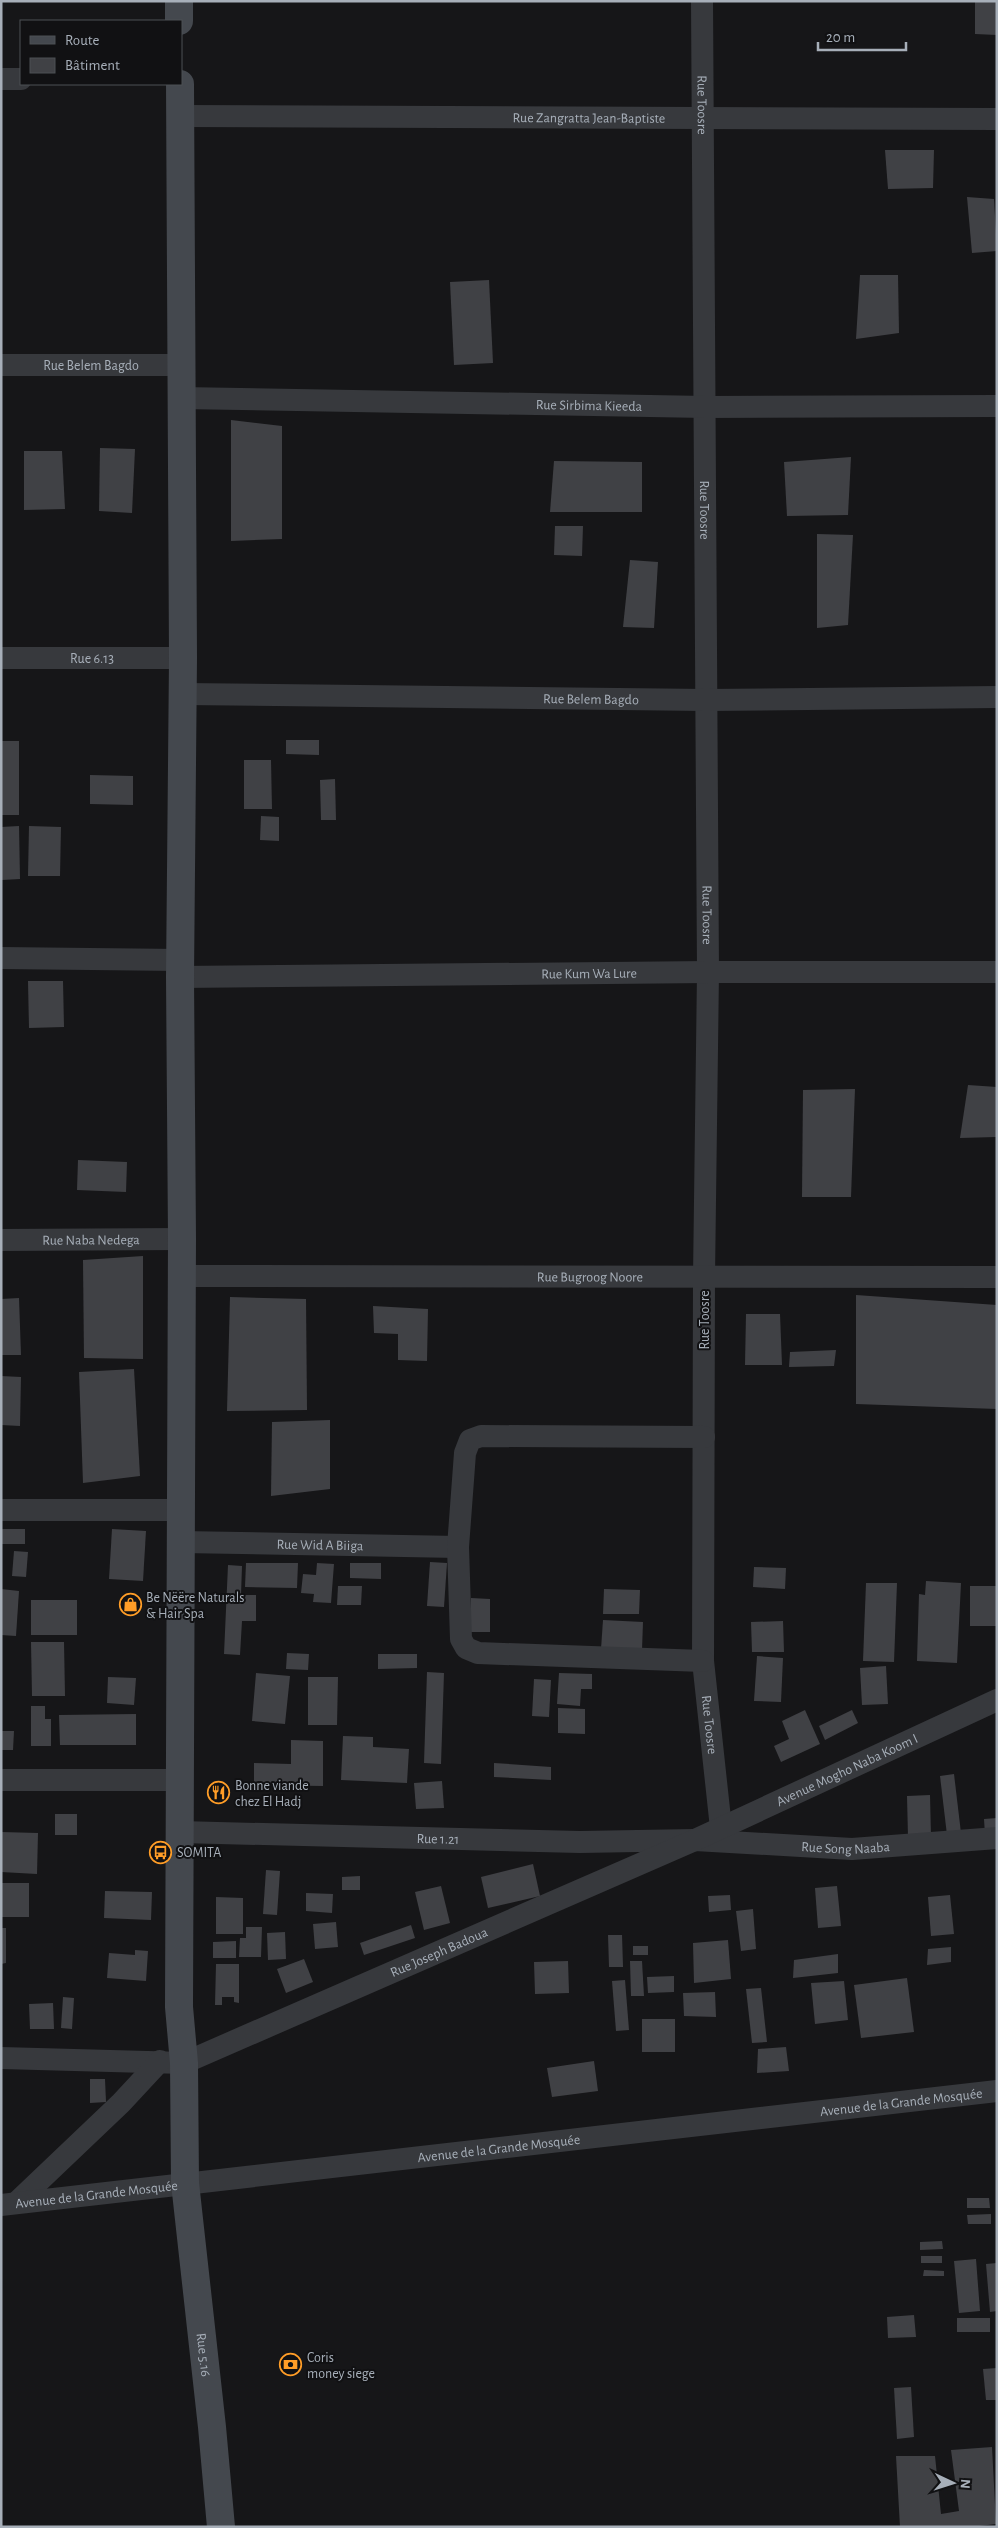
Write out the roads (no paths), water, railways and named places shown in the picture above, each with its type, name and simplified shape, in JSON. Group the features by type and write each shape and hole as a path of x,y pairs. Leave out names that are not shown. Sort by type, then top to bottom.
{"main road":[{"path":"179,1 179,20"},
{"name":"Rue 5.16","path":"180,85 183,658 180,968 182,1239 180,1832 179,2008 172,2062 221,2527"}],"street":[{"name":"Rue Toosre","path":"702,1 708,972 704,1276 703,1661 721,1828"},
{"path":"1,79 20,79"},
{"name":"Rue Zangratta Jean-Baptiste","path":"180,116 997,119"},
{"name":"Rue Belem Bagdo","path":"1,365 181,365"},
{"name":"Rue Sirbima Kieeda","path":"181,398 706,407 997,406"},
{"name":"Rue 6.13","path":"1,658 183,658"},
{"name":"Rue Belem Bagdo","path":"183,694 706,700 997,697"},
{"name":"Rue Kum Wa Lure","path":"1,958 180,968 997,972"},
{"name":"Rue Naba Nedega","path":"1,1240 182,1239"},
{"name":"Rue Bugroog Noore","path":"182,1276 997,1277"},
{"path":"703,1661 478,1653 466,1648 461,1639 458,1547 465,1453 470,1440 482,1436 704,1437"},
{"path":"1,1510 180,1510"},
{"name":"Rue Wid A Biiga","path":"181,1542 458,1547"},
{"name":"Avenue Mogho Naba Koom I","path":"695,1840 997,1700"},
{"path":"1,1780 180,1780"},
{"name":"Rue 1.21","path":"180,1832 580,1842 695,1840"},
{"name":"Rue Song Naaba","path":"695,1840 852,1849 997,1838"},
{"name":"Rue Joseph Badoua","path":"172,2062 695,1840"},
{"path":"1,2058 172,2062"},
{"path":"8,2204 121,2103 172,2062"},
{"name":"Avenue de la Grande Mosquée","path":"8,2204 997,2091"}],"place":[{"name":"Be Nëëre Naturals & Hair Spa","path":"130,1605"},
{"name":"Bonne viande chez El Hadj","path":"219,1793"},
{"name":"SOMITA","path":"161,1852"},
{"name":"Coris money siege","path":"291,2365"}]}
